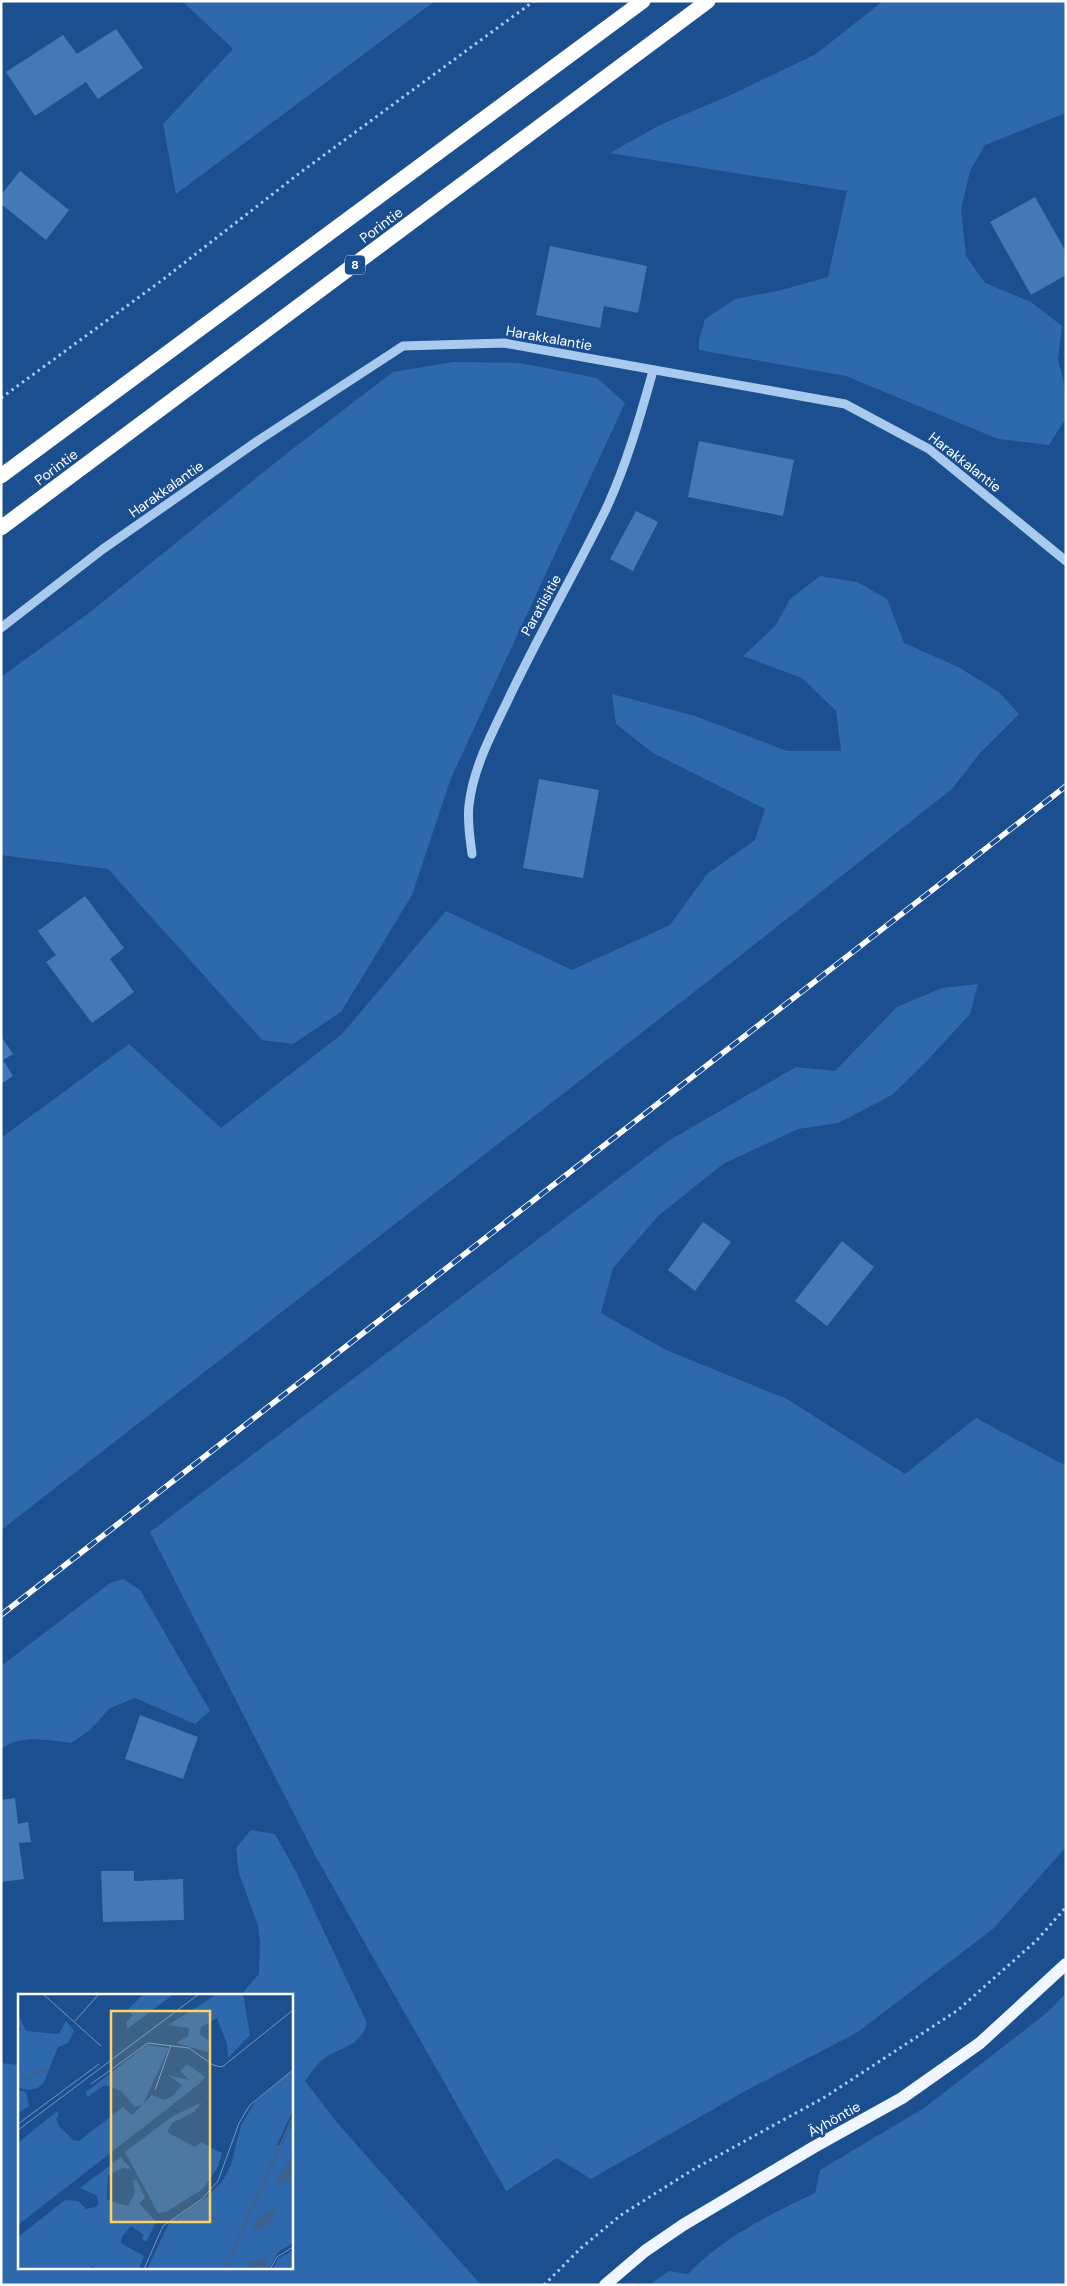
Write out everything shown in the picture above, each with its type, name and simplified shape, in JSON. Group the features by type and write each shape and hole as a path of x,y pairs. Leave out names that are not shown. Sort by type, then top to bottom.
{"highway":[{"name":"Porintie","path":"1,476 643,1"},
{"name":"Porintie","path":"1,528 708,1"}],"main road":[{"name":"Äyhöntie","path":"605,2285 645,2251 683,2225 814,2147 902,2098 980,2043 1066,1964"}],"street":[{"name":"Harakkalantie","path":"1,628 103,549 259,440 403,346 504,343 845,404 929,449 1066,561"},
{"name":"Paratiisitie","path":"472,854 469,805 475,774 532,649 608,505 634,438 653,371"}],"path":[{"path":"1,398 161,281 301,172 534,1"},
{"path":"544,2285 581,2248 621,2215 694,2169 825,2097 958,2010 1036,1940 1066,1907"}],"shaded area":[{"path":"182,1 435,1 176,194 163,124 233,49"},
{"path":"883,1 1066,1 1066,113 985,145 970,171 961,210 966,256 985,283 1031,302 1062,326 1058,360 1066,391 1066,418 1049,445 998,439 846,376 699,350 699,341 705,319 735,299 778,291 828,277 847,191 610,153 660,125 733,94 816,54"},
{"path":"453,362 520,363 597,378 625,403 451,778 412,895 341,1012 293,1044 262,1040 108,869 1,855 1,677 89,613 291,450 393,372"},
{"path":"820,576 857,582 887,599 904,643 958,667 999,692 1019,714 980,753 952,789 703,985 1,1530 1,1138 129,1044 221,1128 342,1034 446,911 572,970 670,925 707,874 755,840 765,809 653,753 616,724 612,694 695,716 787,751 841,751 836,711 802,678 743,656 776,625 790,599"},
{"path":"978,984 970,1014 925,1063 892,1095 838,1123 798,1129 723,1164 658,1216 613,1268 601,1313 666,1350 787,1399 905,1474 976,1418 1066,1466 1066,1847 994,1928 858,2032 747,2090 591,2179 557,2158 506,2191 316,1857 150,1532 668,1141 796,1067 835,1071 897,1007 942,988"},
{"path":"123,1579 140,1590 210,1711 195,1724 135,1698 110,1708 90,1730 71,1743 35,1739 17,1741 1,1749 1,1666 110,1583"},
{"path":"251,1830 275,1834 296,1872 367,2023 364,2031 356,2041 323,2059 305,2081 339,2125 481,2285 1,2285 1,2063 18,2065 18,2268 292,2268 292,1994 242,1994 259,1974 260,1942 258,1926 239,1873 236,1848"},
{"path":"1066,1993 1066,2285 649,2285 669,2271 688,2274 701,2261 732,2238 764,2218 815,2193 820,2170 924,2108 1048,2012"}],"building":[{"path":"116,29 143,68 98,99 86,82 35,116 6,72 63,35 77,54"},
{"path":"20,171 69,210 46,240 1,204 1,195"},
{"path":"1035,197 1066,252 1066,275 1031,295 990,222"},
{"path":"550,246 647,266 638,313 604,306 600,328 536,315"},
{"path":"699,441 794,460 783,516 688,497"},
{"path":"636,511 658,522 633,571 610,559"},
{"path":"539,779 599,790 583,878 523,868"},
{"path":"85,896 124,948 110,959 134,992 92,1023 46,962 56,955 38,931"},
{"path":"1,1036 13,1054 3,1060 13,1076 1,1084"},
{"path":"703,1222 731,1242 695,1291 668,1270"},
{"path":"842,1241 874,1267 827,1326 795,1301"},
{"path":"140,1715 198,1737 183,1779 125,1759"},
{"path":"15,1798 18,1824 28,1822 31,1842 19,1843 24,1879 1,1882 1,1800"},
{"path":"101,1871 134,1871 134,1881 183,1879 184,1920 103,1922"}],"railway":[{"path":"1,1615 1066,786"}]}
